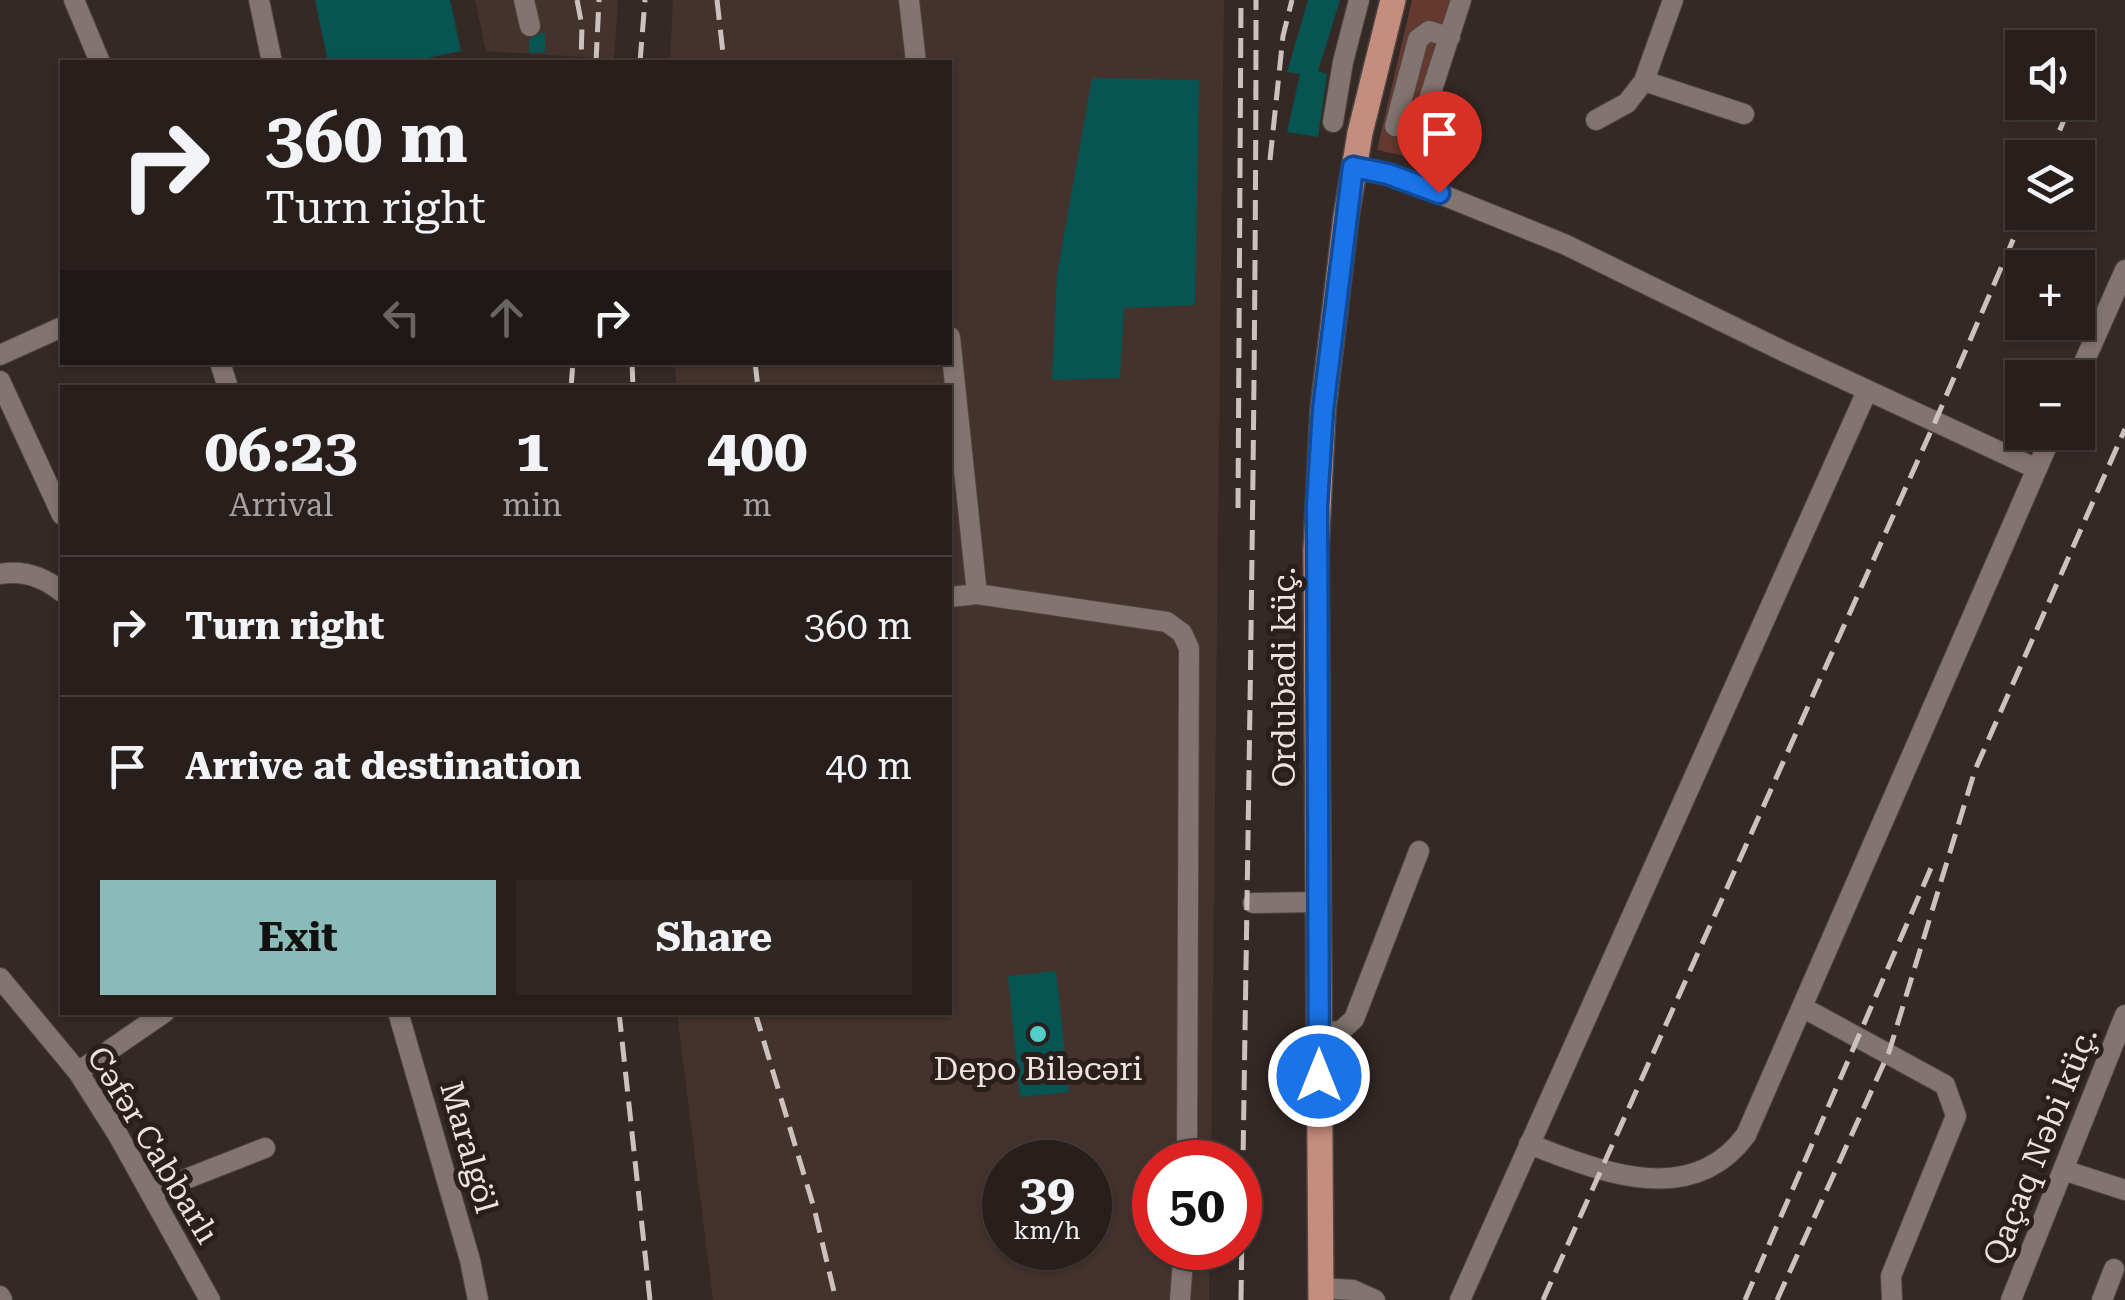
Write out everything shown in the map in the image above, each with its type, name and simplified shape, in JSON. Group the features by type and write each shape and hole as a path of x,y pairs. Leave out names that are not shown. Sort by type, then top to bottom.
{"main road":[{"name":"Ordubadi küç.","path":"1321,1294 1317,505 1323,410 1353,167 1393,0"}],"street":[{"path":"74,0 99,60"},
{"path":"260,0 272,60"},
{"path":"524,0 530,26"},
{"path":"909,0 916,60"},
{"path":"1333,122 1359,0"},
{"path":"1428,102 1462,0"},
{"path":"1596,120 1627,103 1644,82 1667,2"},
{"path":"1352,24 1385,32"},
{"path":"1395,126 1418,39 1428,30 1450,36"},
{"path":"1644,82 1744,114"},
{"path":"1353,167 1403,179 1564,244 2037,469"},
{"path":"2086,360 2125,270"},
{"path":"0,356 60,328"},
{"path":"952,354 976,594"},
{"path":"0,381 60,511"},
{"path":"1460,1300 1867,391"},
{"path":"1529,1144 1602,1172 1669,1177 1713,1166 1732,1153 1746,1135 2045,450"},
{"path":"0,574 16,571 49,580 60,590"},
{"path":"952,596 976,594 1166,622 1182,633 1189,648 1187,1140"},
{"path":"1318,1034 1341,1031 1354,1019 1419,851"},
{"path":"1252,903 1318,902"},
{"name":"Cəfər Cabbarlı","path":"0,978 78,1072 210,1300"},
{"path":"1802,1007 1945,1085 1953,1102 1956,1116 1891,1276 1892,1300"},
{"path":"78,1072 161,1015"},
{"name":"Maralgöl","path":"399,1015 478,1300"},
{"name":"Qaçaq Nəbi küç.","path":"2011,1300 2125,1015"},
{"path":"150,1193 264,1148"},
{"path":"2063,1170 2125,1190"},
{"path":"2102,1300 2114,1269"},
{"path":"1180,1300 1182,1270"},
{"path":"1321,1294 1353,1290 1375,1300"}],"shaded area":[{"path":"475,0 618,0 614,59 486,51"},
{"path":"673,0 1224,0 1211,1140 1132,1140 1132,1270 1209,1270 1209,1300 713,1300 677,1015 952,1015 952,385 676,385 675,365 952,365 952,60 670,60"},
{"path":"1412,0 1457,0 1405,156 1377,150"}],"building":[{"path":"315,0 450,0 461,51 418,60 328,60"},
{"path":"1308,0 1340,0 1318,71 1327,74 1318,137 1287,132 1300,74 1287,72"},
{"path":"545,33 545,52 529,53 529,39"},
{"path":"1092,78 1199,80 1195,305 1124,308 1120,378 1052,380 1057,274"},
{"name":"Depo Biləcəri","path":"1056,971 1069,1092 1020,1097 1008,976"}],"railway":[{"path":"577,0 582,26 581,60"},
{"path":"596,60 599,0"},
{"path":"640,60 645,0"},
{"path":"717,0 724,60"},
{"path":"1238,508 1241,0"},
{"path":"1241,1300 1256,0"},
{"path":"1270,160 1283,36 1292,0"},
{"path":"2056,140 2064,120"},
{"path":"1543,1300 2017,230"},
{"path":"571,385 573,365"},
{"path":"632,365 633,385"},
{"path":"755,365 758,385"},
{"path":"1777,1300 1889,1052 1975,770 2125,429"},
{"path":"1745,1300 1931,868"},
{"path":"619,1015 650,1300"},
{"path":"756,1015 814,1208 836,1300"}],"place":[{"name":"Depo Biləcəri","path":"1038,1034"}],"route":[{"path":"1319,1076 1317,505 1323,410 1353,167 1388,174 1439,193"}]}
